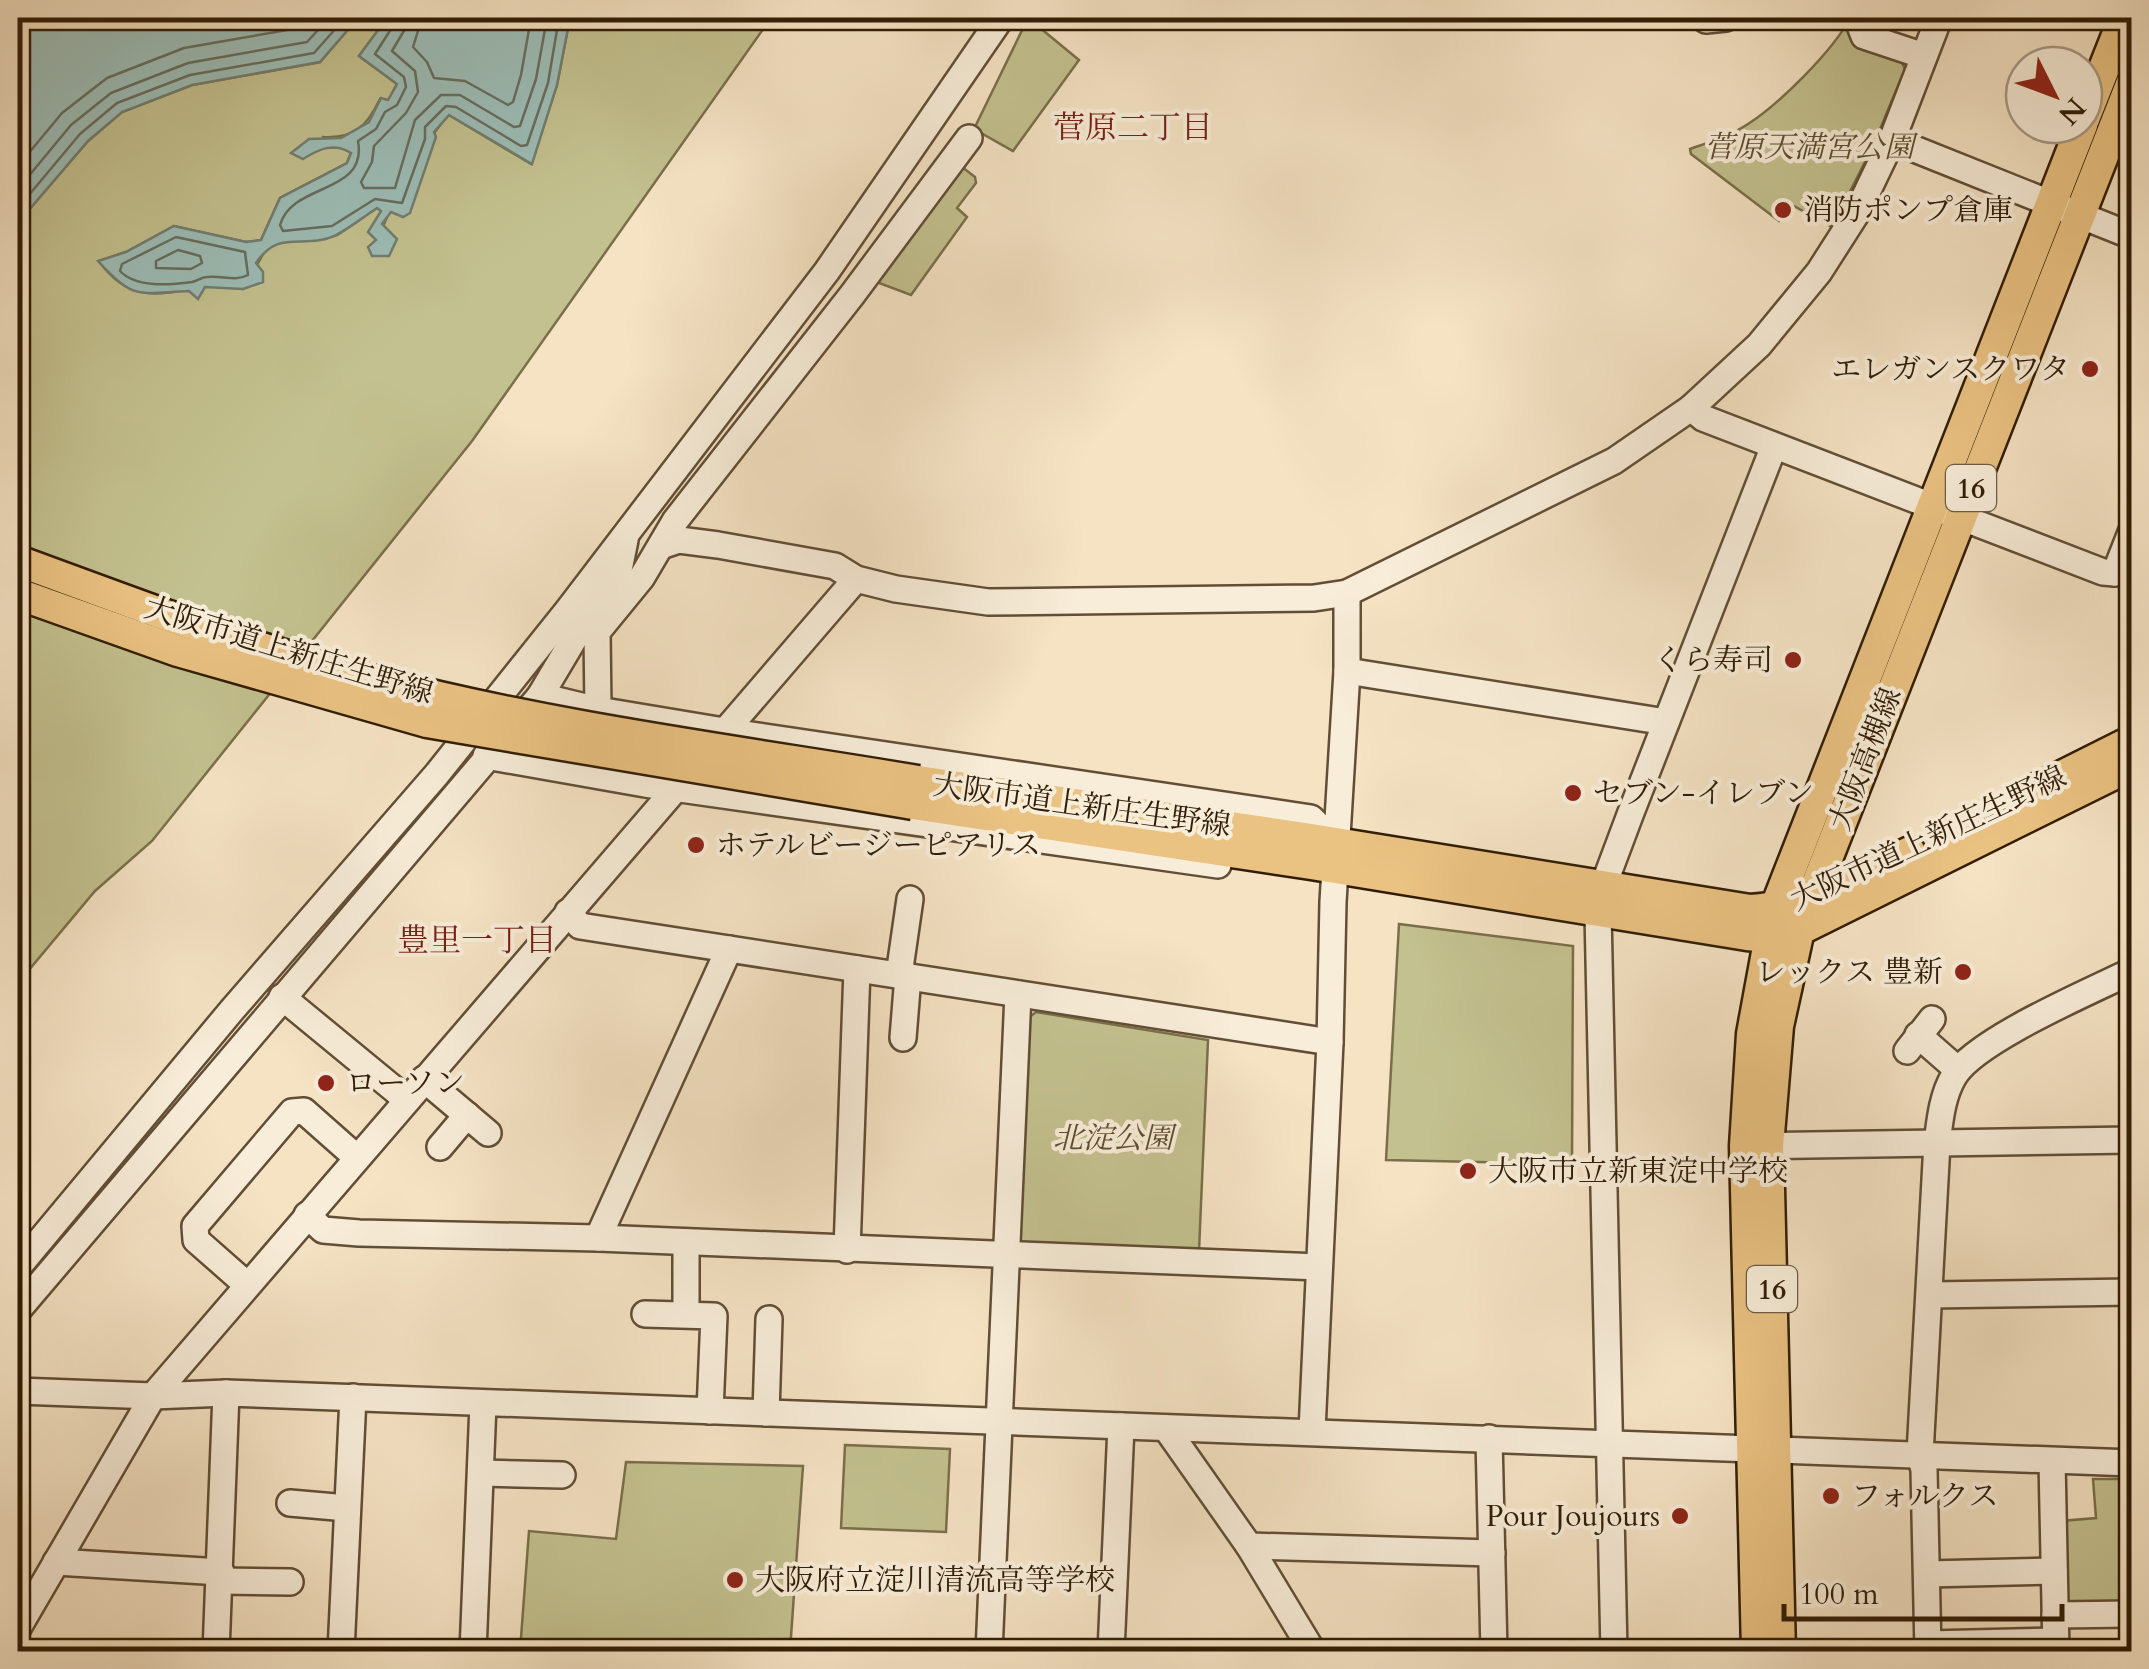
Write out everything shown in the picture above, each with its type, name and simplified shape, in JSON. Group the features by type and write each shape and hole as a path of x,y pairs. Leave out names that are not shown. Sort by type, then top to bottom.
{"main road":[{"name":"大阪高槻線","path":"2104,69 2124,18"},
{"name":"大阪高槻線","path":"1780,1652 1764,1449 1752,1034 1772,923 1946,512 2066,209 2132,82"},
{"name":"大阪高槻線","path":"2066,209 2079,145"},
{"name":"大阪高槻線","path":"1757,1146 1800,930 1946,512"},
{"name":"大阪市道上新庄生野線","path":"18,561 188,622 376,682 533,718 915,792"},
{"name":"大阪市道上新庄生野線","path":"18,594 178,652 427,722 915,792 1601,900 1750,910 1772,923 1800,930 2132,765"},
{"name":"大阪市道上新庄生野線","path":"1772,923 1812,896 1888,863 2132,741"},
{"name":"大阪高槻線","path":"1757,1652 1764,1449"}],"street":[{"path":"18,1267 232,1010 437,774 827,271 1001,18"},
{"path":"1703,18 1726,18"},
{"path":"1857,18 1864,36 1924,56"},
{"path":"664,545 680,540 718,545 834,566 856,579 896,589 988,602 1298,598 1346,593 1589,475 1691,408 1759,344 1819,272 1858,211 1892,140 1939,18"},
{"path":"598,710 598,632 664,545 675,521 970,138"},
{"path":"1892,140 2132,236"},
{"path":"827,271 852,295"},
{"path":"1691,408 1703,418 2103,572 2123,568 2132,530"},
{"path":"1614,1652 1601,900 1774,446"},
{"path":"18,1310 540,696 618,575 628,531"},
{"path":"18,1628 153,1396 856,579"},
{"path":"1312,1431 1336,856 1348,671 1346,593"},
{"path":"1348,671 1666,722"},
{"path":"540,696 724,731 1311,818 1336,856"},
{"path":"486,756 673,788 1311,878 1336,856"},
{"path":"902,1038 910,899"},
{"path":"568,912 580,926 1330,1042"},
{"path":"598,1238 728,949"},
{"path":"847,1250 857,968"},
{"path":"2132,971 1979,1048 1958,1070 1946,1092 1937,1142 1920,1454 1924,1470 1928,1648 2055,1636 2132,1614"},
{"path":"989,1652 1018,994"},
{"path":"282,996 406,1099"},
{"path":"1919,1035 1958,1070"},
{"path":"424,1079 488,1133"},
{"path":"246,1284 196,1240 194,1226 292,1112 304,1111 356,1157"},
{"path":"440,1147 467,1115"},
{"path":"1757,1146 2132,1140"},
{"path":"306,1215 323,1230 1318,1267"},
{"path":"686,1242 686,1314"},
{"path":"1930,1295 2132,1292"},
{"path":"646,1314 714,1316 710,1412"},
{"path":"766,1413 769,1319"},
{"path":"18,1391 153,1396 226,1393 2132,1464"},
{"path":"216,1652 226,1393"},
{"path":"341,1652 353,1398"},
{"path":"473,1652 484,1404"},
{"path":"1112,1652 1122,1426"},
{"path":"1166,1428 1249,1546 1313,1652"},
{"path":"1488,1438 1494,1652"},
{"path":"2052,1461 2055,1636"},
{"path":"481,1473 562,1475"},
{"path":"290,1503 347,1508"},
{"path":"1249,1546 1492,1553"},
{"path":"56,1562 290,1582"},
{"path":"1927,1574 2054,1571"}],"green space":[{"path":"358,18 387,18 359,56 397,84 388,101 380,99 359,129 344,136 323,137 321,148 342,147 351,153 347,163 280,198 261,240 246,242 174,226 126,252 99,261 110,275 145,293 208,286 243,289 266,249 283,241 337,235 377,208 381,210 372,256 404,182 449,115 531,164 557,85 570,18 771,18 472,441 152,841 95,891 18,983 18,219 88,141 122,112 192,85 320,62"},
{"path":"1028,18 1079,60 1013,151 974,129"},
{"name":"菅原天満宮公園","path":"1850,18 1900,59 1905,69 1873,146 1832,227 1790,204 1779,221 1691,154 1690,149 1741,128 1775,104 1818,61"},
{"path":"962,167 975,177 976,183 957,208 967,217 911,295 871,280"},
{"path":"1399,924 1573,946 1572,1164 1386,1160"},
{"name":"北淀公園","path":"1036,1012 1208,1040 1199,1251 1026,1246 1017,1237 1027,1019"},
{"path":"845,1445 950,1449 946,1532 841,1528"},
{"path":"626,1462 803,1466 790,1651 520,1651 529,1531 616,1539"},
{"path":"2093,1479 2128,1479 2129,1608 2068,1608 2063,1602 2061,1521 2096,1518"}],"water":[{"path":"18,18 358,18 320,62 192,85 122,112 88,141 18,219"},
{"path":"387,18 570,18 557,85 532,164 449,115 434,132 436,137 410,213 403,217 391,212 382,224 397,239 389,256 372,256 368,247 376,240 368,232 381,211 377,208 324,239 274,246 256,263 263,272 263,282 243,289 205,287 198,299 189,291 147,293 129,289 98,261 126,252 174,226 246,242 261,240 280,198 347,163 351,153 327,148 303,159 291,153 309,139 341,138 369,122 381,98 388,100 397,84 359,56"}],"place":[{"name":"消防ポンプ倉庫","path":"1783,210"},
{"name":"エレガンスクワタ","path":"2090,369"},
{"name":"くら寿司","path":"1793,660"},
{"name":"セブン-イレブン","path":"1573,793"},
{"name":"ホテルビージーピアリス","path":"696,845"},
{"name":"レックス 豊新","path":"1963,972"},
{"name":"ローソン","path":"326,1083"},
{"name":"大阪市立新東淀中学校","path":"1468,1171"},
{"name":"フォルクス","path":"1831,1496"},
{"name":"Pour Joujours","path":"1680,1516"},
{"name":"大阪府立淀川清流高等学校","path":"735,1580"}],"district":[{"name":"菅原二丁目","path":"1133,127"},
{"name":"豊里一丁目","path":"477,940"}]}
